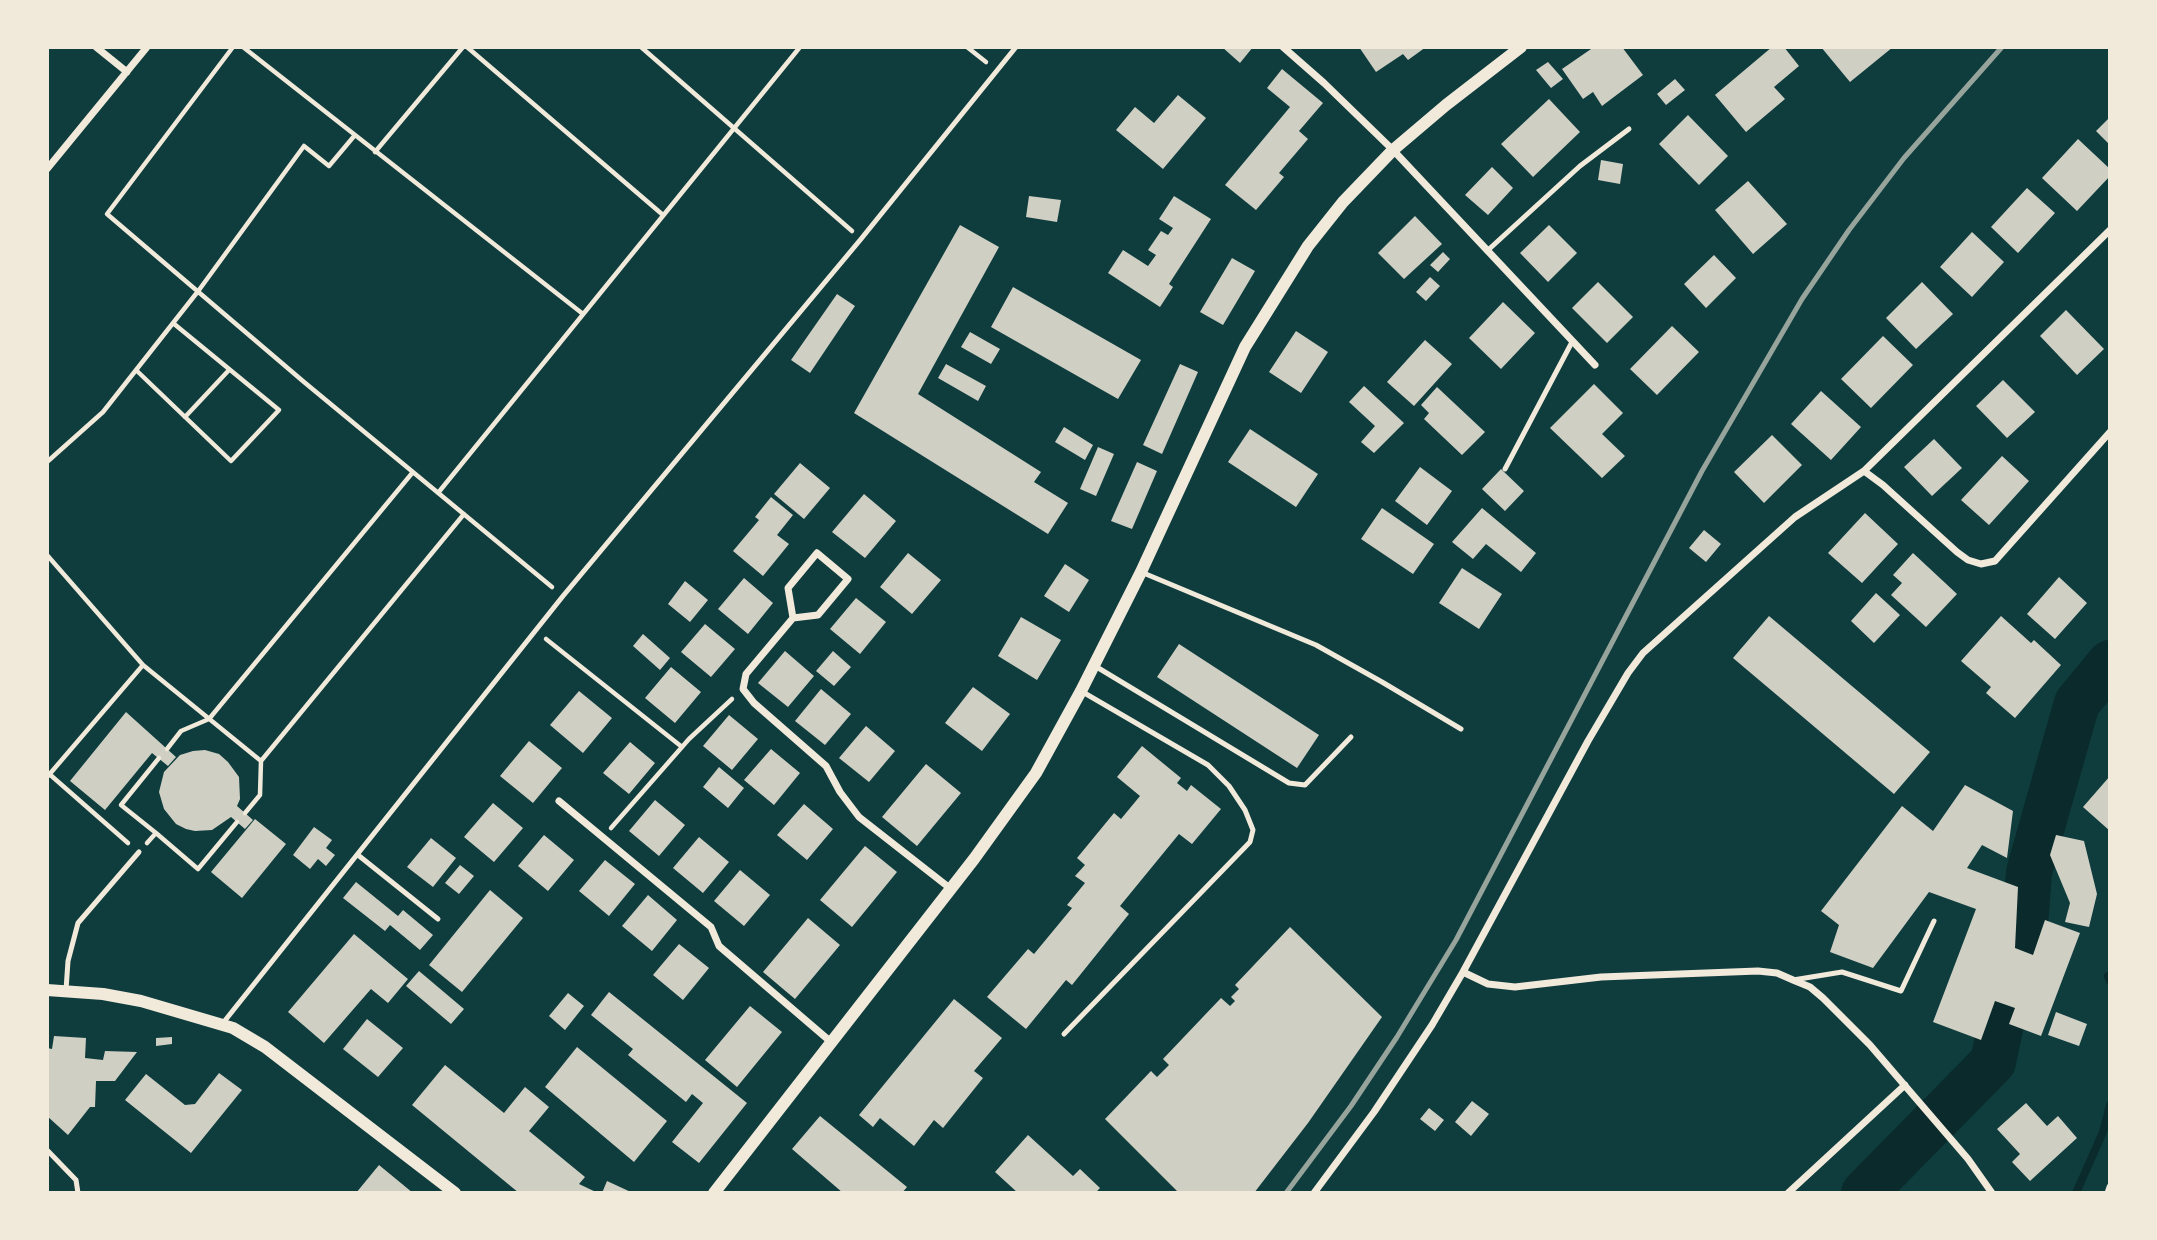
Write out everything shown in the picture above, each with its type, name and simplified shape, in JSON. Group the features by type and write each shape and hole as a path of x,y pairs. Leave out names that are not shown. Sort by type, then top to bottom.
{"street":[{"path":"96,47 127,72"},
{"path":"47,169 148,47"},
{"path":"1284,47 1393,150 1595,365"},
{"path":"714,1193 1018,800 1081,691 1141,572 1228,379 1259,322 1308,247 1343,202 1393,150 1521,47"},
{"path":"1314,1193 1374,1112 1432,1025 1588,741 1628,673 1643,653 1795,517 1864,471 2110,230"},
{"path":"1864,471 1957,552 1968,560 1981,564 1995,561 2110,432"},
{"path":"793,618 788,588 817,553 848,579 818,615 793,618 746,674 743,690 825,766 839,792 859,817 951,889"},
{"path":"559,801 711,928 719,946 831,1042"},
{"path":"1463,972 1488,984 1515,987 1601,977 1758,971 1777,973 1793,979 1824,998 1870,1045 1946,1133 1992,1193"},
{"path":"47,990 66,990 141,1001 222,1023 265,1046 455,1193"},
{"path":"1788,1193 1905,1085"},
{"path":"2108,1193 2110,1187"}],"lane":[{"path":"222,1023 563,596 861,239 1016,47"},
{"path":"1487,251 1580,166 1629,129"},
{"path":"1505,469 1572,342"},
{"path":"1141,572 1316,645 1461,729"},
{"path":"1094,665 1289,783 1305,785 1351,737"},
{"path":"1064,1034 1250,842 1253,830 1245,810 1229,786 1208,765 1081,691"},
{"path":"66,990 68,961 78,923 139,852"},
{"path":"358,855 438,919"},
{"path":"1793,979 1842,972 1901,991 1934,920"},
{"path":"47,1150 76,1180 78,1193"}],"path":[{"path":"233,47 107,214 563,596"},
{"path":"243,47 583,314"},
{"path":"375,152 465,47 663,215"},
{"path":"641,47 861,239"},
{"path":"438,493 800,47"},
{"path":"967,47 996,71"},
{"path":"47,462 103,412 198,290 304,146 329,166 355,135"},
{"path":"136,370 231,461 279,410 173,323"},
{"path":"185,417 229,370"},
{"path":"167,749 181,731 209,719 413,472"},
{"path":"244,813 260,794 261,761 464,514"},
{"path":"47,555 143,665 261,761"},
{"path":"535,631 682,747"},
{"path":"143,665 48,775 139,852 156,833"},
{"path":"603,838 682,747 743,690"},
{"path":"159,758 121,805 198,869 237,822"}],"building":[{"path":"1222,47 1253,47 1240,63"},
{"path":"1359,47 1426,47 1408,60 1403,54 1376,72"},
{"path":"1594,47 1622,47 1643,75 1602,106 1593,92 1583,99 1562,69"},
{"path":"1772,47 1784,47 1799,66 1774,87 1785,99 1746,132 1715,95"},
{"path":"1821,47 1893,47 1850,82"},
{"path":"1548,62 1563,79 1551,88 1536,70"},
{"path":"1282,69 1323,103 1299,131 1308,139 1279,173 1284,177 1256,210 1225,185 1290,107 1267,88"},
{"path":"1675,79 1685,90 1666,105 1657,94"},
{"path":"1178,95 1206,118 1163,169 1116,130 1135,107 1154,123"},
{"path":"1549,99 1580,132 1533,177 1501,144"},
{"path":"1688,115 1728,156 1699,185 1659,144"},
{"path":"2110,117 2110,145 2096,131"},
{"path":"2078,139 2110,169 2110,176 2077,211 2042,178"},
{"path":"1601,160 1623,164 1620,184 1598,180"},
{"path":"1492,167 1513,188 1488,215 1465,195"},
{"path":"1748,181 1787,224 1753,254 1715,210"},
{"path":"2027,188 2055,213 2018,253 1991,227"},
{"path":"1029,196 1061,200 1057,222 1026,217"},
{"path":"1174,196 1211,219 1169,284 1173,287 1160,307 1108,273 1123,250 1148,266 1156,255 1148,250 1161,231 1168,235 1173,228 1159,219"},
{"path":"1415,216 1442,244 1404,279 1378,253"},
{"path":"960,225 999,247 918,394 1041,472 1034,482 1068,503 1048,534 854,413"},
{"path":"1549,225 1577,253 1548,282 1520,253"},
{"path":"1972,232 2004,262 1972,297 1940,267"},
{"path":"1443,252 1450,259 1438,272 1430,265"},
{"path":"1714,255 1736,278 1706,308 1684,284"},
{"path":"1232,258 1255,271 1223,325 1200,312"},
{"path":"1430,277 1440,286 1426,301 1416,292"},
{"path":"1598,282 1633,317 1607,343 1572,308"},
{"path":"1922,282 1953,314 1916,349 1886,318"},
{"path":"1013,287 1141,360 1118,399 991,327"},
{"path":"837,294 855,306 810,373 791,360"},
{"path":"1503,302 1535,333 1501,369 1469,338"},
{"path":"2066,310 2104,349 2077,375 2040,336"},
{"path":"1672,326 1699,352 1657,395 1630,369"},
{"path":"1296,331 1328,352 1301,393 1269,372"},
{"path":"970,332 1000,349 991,364 961,347"},
{"path":"1883,336 1913,365 1871,408 1841,379"},
{"path":"1425,340 1452,364 1414,406 1387,382"},
{"path":"946,364 986,386 978,401 938,378"},
{"path":"1180,364 1198,372 1162,454 1143,445"},
{"path":"2003,380 2035,412 2007,438 1976,406"},
{"path":"1594,384 1623,413 1602,434 1625,456 1602,478 1550,428"},
{"path":"1364,386 1404,423 1374,453 1361,442 1375,426 1349,402"},
{"path":"1437,387 1485,432 1462,455 1424,419 1429,413 1421,405"},
{"path":"1821,391 1861,427 1831,460 1791,424"},
{"path":"1064,427 1093,445 1085,460 1055,442"},
{"path":"1250,429 1318,474 1296,507 1228,462"},
{"path":"1772,435 1802,465 1764,503 1734,472"},
{"path":"1934,439 1962,468 1932,496 1904,467"},
{"path":"1098,447 1114,454 1096,496 1080,489"},
{"path":"2002,456 2029,481 1989,525 1961,500"},
{"path":"1137,462 1157,471 1132,529 1111,521"},
{"path":"800,463 830,488 804,519 774,494"},
{"path":"1420,467 1452,491 1427,525 1395,501"},
{"path":"1501,469 1524,491 1505,511 1482,489"},
{"path":"864,494 896,521 865,558 832,532"},
{"path":"771,497 793,515 777,535 789,544 763,576 733,551 759,520 755,517"},
{"path":"1382,508 1434,544 1413,574 1361,539"},
{"path":"1482,508 1536,553 1521,572 1486,544 1473,559 1452,542"},
{"path":"1865,513 1898,544 1862,583 1828,553"},
{"path":"1704,530 1721,544 1706,562 1689,548"},
{"path":"908,553 941,580 912,614 880,587"},
{"path":"1913,553 1957,594 1926,627 1891,595 1902,583 1893,575"},
{"path":"1065,564 1089,580 1069,612 1044,596"},
{"path":"1462,568 1502,594 1479,629 1439,603"},
{"path":"2059,577 2087,603 2055,639 2027,614"},
{"path":"744,578 773,603 748,634 718,609"},
{"path":"685,581 708,600 690,622 668,604"},
{"path":"1876,593 1900,615 1874,643 1851,621"},
{"path":"856,598 886,622 860,654 830,629"},
{"path":"1769,616 1930,752 1894,794 1733,658"},
{"path":"2001,616 2031,643 2034,640 2061,665 2015,718 1986,693 1991,687 1961,661"},
{"path":"1021,617 1061,640 1037,680 998,656"},
{"path":"705,624 735,649 711,677 681,652"},
{"path":"643,634 670,658 660,670 633,646"},
{"path":"1179,644 1319,735 1297,768 1157,677"},
{"path":"785,651 814,676 788,707 758,683"},
{"path":"833,651 851,667 834,686 816,671"},
{"path":"671,667 701,692 675,723 645,698"},
{"path":"973,687 1010,714 982,751 945,723"},
{"path":"821,689 851,714 825,745 795,721"},
{"path":"579,691 612,718 583,753 550,725"},
{"path":"126,712 176,757 168,766 152,753 105,810 70,781"},
{"path":"729,715 758,739 732,770 703,746"},
{"path":"866,726 895,751 869,782 839,758"},
{"path":"529,741 562,768 533,803 500,776"},
{"path":"630,742 655,763 629,794 603,773"},
{"path":"1142,746 1181,778 1177,783 1187,791 1191,785 1221,809 1192,844 1179,834 1120,906 1129,914 1072,985 1066,980 1026,1029 987,997 1028,949 1034,954 1072,908 1067,905 1085,883 1075,876 1085,865 1077,858 1114,813 1121,819 1140,796 1117,777"},
{"path":"771,749 800,773 774,805 744,780"},
{"path":"205,750 219,754 239,777 240,799 237,806 253,820 245,829 231,817 212,830 186,829 176,824 164,809 159,792 164,772 180,755"},
{"path":"926,764 961,793 917,846 882,817"},
{"path":"719,767 744,788 728,808 703,787"},
{"path":"2110,776 2110,831 2083,807"},
{"path":"1965,785 2013,811 2007,858 1982,845 1967,868 2018,887 2015,948 2033,955 2045,920 2080,933 2041,1036 2009,1024 2015,1008 1995,1001 1981,1040 1933,1022 1976,909 1929,892 1873,968 1830,952 1839,925 1821,911 1902,806 1933,831"},
{"path":"655,800 685,825 659,856 629,831"},
{"path":"493,803 523,828 494,862 464,837"},
{"path":"804,804 833,829 807,860 777,835"},
{"path":"255,819 286,844 242,898 211,872"},
{"path":"314,827 332,840 326,848 335,855 326,866 318,859 310,869 293,855"},
{"path":"544,835 574,860 548,891 518,866"},
{"path":"2056,835 2084,841 2097,894 2089,927 2065,922 2070,903 2050,855"},
{"path":"699,837 729,862 703,893 673,868"},
{"path":"431,838 456,858 433,887 407,867"},
{"path":"865,846 897,872 852,927 820,900"},
{"path":"605,860 635,884 609,916 579,891"},
{"path":"460,865 474,876 459,894 445,883"},
{"path":"740,870 770,895 744,926 714,901"},
{"path":"356,882 398,916 403,910 433,935 420,950 390,925 385,931 343,898"},
{"path":"490,890 523,918 462,992 429,965"},
{"path":"648,895 677,920 652,951 622,926"},
{"path":"808,918 840,945 795,999 763,972"},
{"path":"1290,927 1382,1017 1308,1123 1254,1193 1179,1193 1105,1119 1151,1071 1157,1077 1169,1065 1163,1059 1221,998 1230,1006 1235,1001 1231,997 1239,989 1235,985"},
{"path":"354,934 408,979 388,1003 371,989 324,1043 288,1012"},
{"path":"679,944 709,968 683,1000 653,975"},
{"path":"419,971 464,1009 451,1024 406,986"},
{"path":"609,992 747,1103 699,1163 672,1142 703,1103 692,1094 686,1102 628,1055 633,1049 591,1015"},
{"path":"568,993 584,1006 565,1030 549,1016"},
{"path":"954,999 1002,1038 974,1071 983,1078 943,1128 934,1120 914,1146 880,1118 873,1127 859,1115"},
{"path":"750,1006 782,1032 737,1087 705,1060"},
{"path":"2056,1012 2087,1024 2079,1046 2048,1035"},
{"path":"367,1019 403,1048 378,1077 343,1049"},
{"path":"54,1036 86,1038 85,1058 103,1060 105,1051 137,1052 115,1081 96,1081 95,1107 90,1107 68,1135 47,1116 47,1048 52,1049"},
{"path":"172,1037 172,1044 156,1046 156,1038"},
{"path":"577,1047 667,1121 634,1162 545,1087"},
{"path":"445,1065 504,1113 525,1087 549,1107 529,1131 585,1177 579,1184 598,1193 519,1193 412,1105"},
{"path":"219,1073 242,1090 191,1153 125,1100 146,1074 185,1105 195,1104"},
{"path":"1472,1101 1489,1114 1471,1136 1455,1122"},
{"path":"2026,1103 2047,1126 2058,1116 2077,1138 2030,1181 2012,1162 2020,1154 1997,1129"},
{"path":"1429,1108 1444,1120 1435,1131 1420,1119"},
{"path":"820,1116 907,1187 902,1193 843,1193 792,1149"},
{"path":"1028,1135 1073,1176 1080,1169 1100,1188 1095,1193 1018,1193 995,1172"},
{"path":"379,1165 413,1193 356,1193"},
{"path":"607,1181 633,1193 602,1193"}],"waterway":[{"path":"2023,952 2029,872 2077,703 2110,663"},
{"path":"2108,976 2110,981"},
{"path":"1864,1193 1993,1062 2005,1005"},
{"path":"2076,1193 2103,1132 2110,1105"}],"railway":[{"path":"1286,1193 1351,1106 1456,940 1702,471 1802,299 1849,230 1904,158 2002,47"}]}
